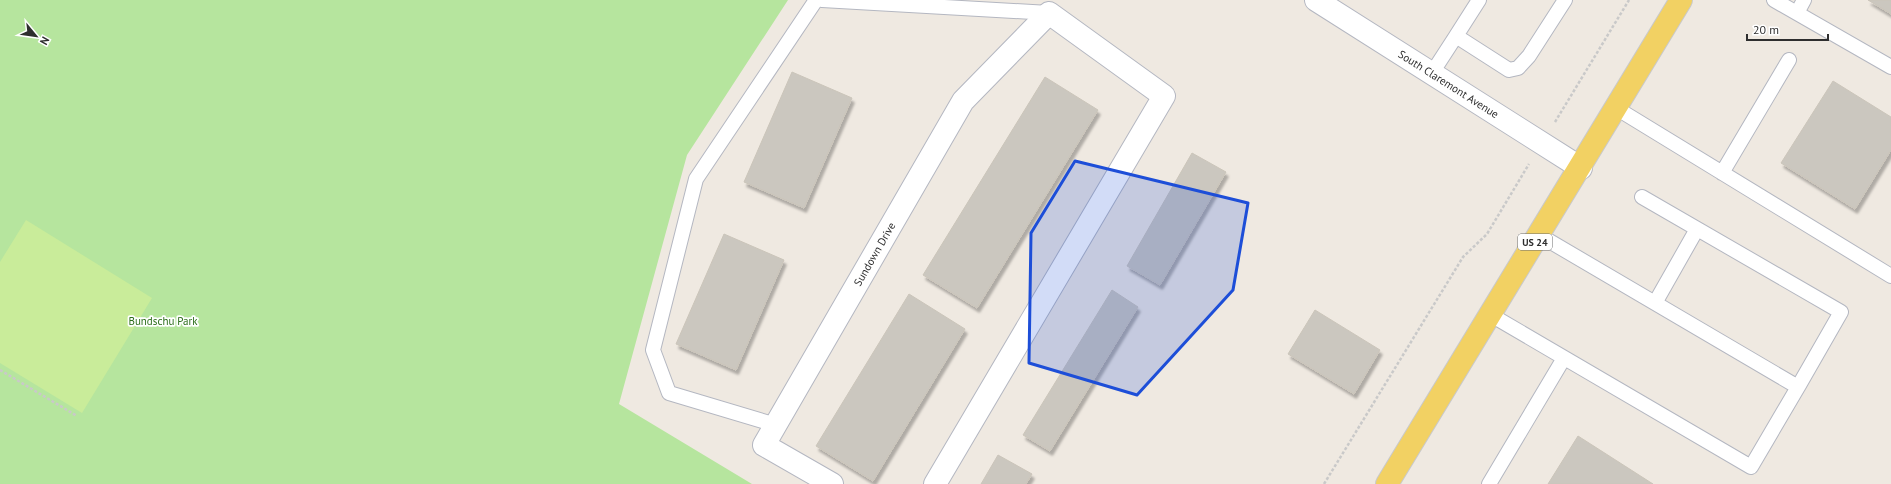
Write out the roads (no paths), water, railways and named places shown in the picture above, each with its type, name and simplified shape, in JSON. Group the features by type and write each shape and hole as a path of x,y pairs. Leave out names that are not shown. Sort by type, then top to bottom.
{"main road":[{"name":"US 24","path":"1387,484 1581,168 1681,0"}],"street":[{"name":"South Claremont Avenue","path":"1316,0 1581,168"},
{"name":"Sundown Drive","path":"832,484 764,445 963,101 1053,6"},
{"path":"935,484 1164,96 1053,6"}],"lane":[{"path":"776,425 669,393 653,350 696,179 816,0"},
{"path":"822,0 1053,6"},
{"path":"1432,73 1479,0"},
{"path":"1456,36 1509,70 1518,68 1529,56 1565,0"},
{"path":"1774,0 1891,67"},
{"path":"1797,13 1804,0"},
{"path":"1722,173 1789,60"},
{"path":"1616,108 1891,276"},
{"path":"1491,315 1751,467 1842,312 1642,197"},
{"path":"1654,303 1698,229"},
{"path":"1539,235 1798,387"},
{"path":"1489,484 1564,358"}],"park label":[{"name":"Bundschu Park","path":"163,321"}]}
